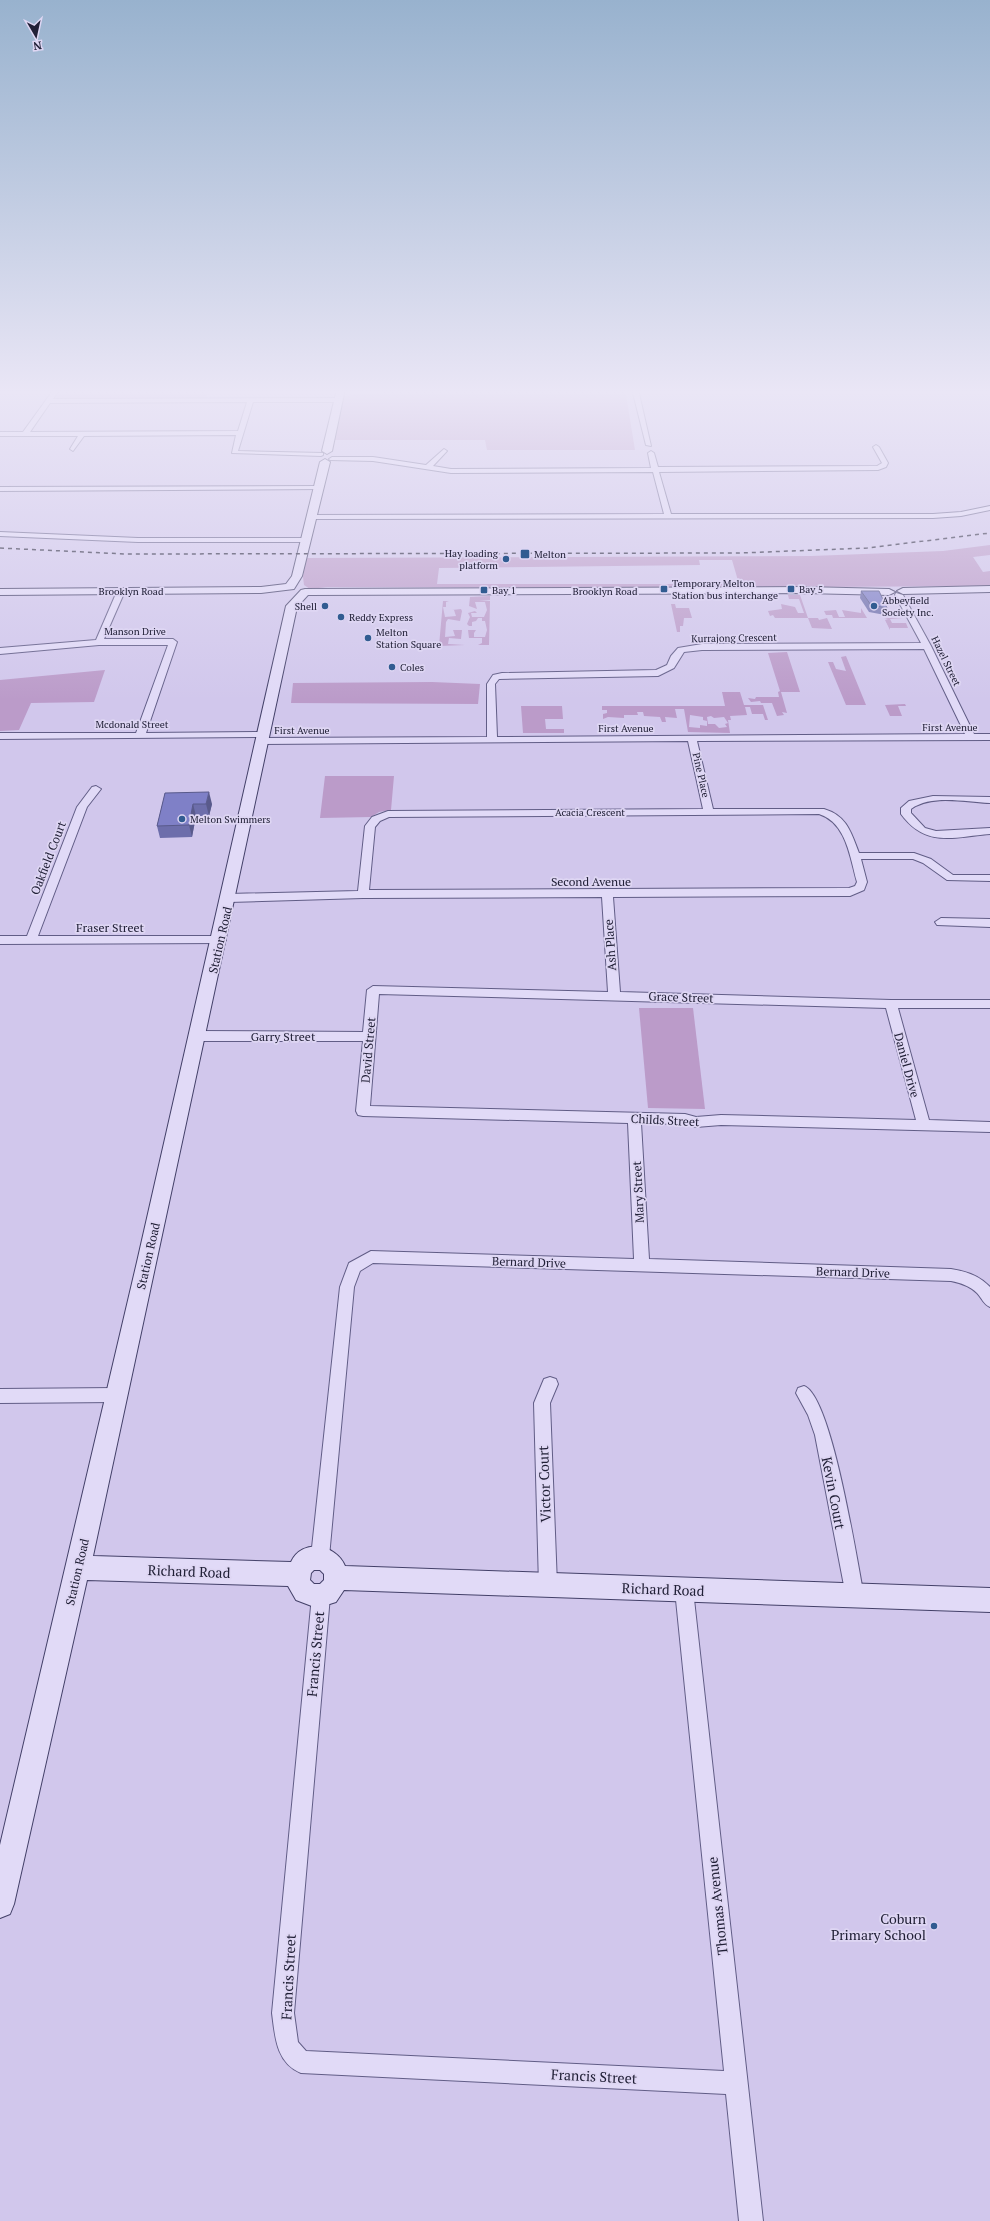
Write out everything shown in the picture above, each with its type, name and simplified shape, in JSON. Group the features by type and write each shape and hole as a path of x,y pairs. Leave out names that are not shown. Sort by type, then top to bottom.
{"street":[{"path":"292,606 288,590 298,576 317,493"},
{"path":"662,493 668,516"},
{"path":"311,517 933,516 961,514 990,508"},
{"path":"0,534 126,540 306,540"},
{"path":"292,606 304,590 298,576"},
{"name":"Brooklyn Road","path":"0,592 288,590 294,595 304,590 897,593 990,589"},
{"path":"99,642 121,591"},
{"name":"Hazel Street","path":"897,593 927,646 971,737"},
{"name":"Station Road","path":"0,1904 79,1568 116,1395 220,940 292,606"},
{"name":"Manson Drive","path":"0,651 99,642 172,642 140,735"},
{"name":"Kurrajong Crescent","path":"492,740 491,684 496,677 658,673 671,666 676,656 682,650 702,647 927,646"},
{"name":"Mcdonald Street","path":"0,736 140,735 263,738"},
{"name":"First Avenue","path":"263,738 492,740 990,737"},
{"name":"Pine Place","path":"692,739 709,812"},
{"name":"Oakfield Court","path":"31,940 82,807 96,789"},
{"path":"990,800 917,800 910,803 906,808 906,814 921,829 929,834 940,835 990,831"},
{"name":"Acacia Crescent","path":"363,894 370,826 376,819 388,814 820,811 833,814 841,820 855,856"},
{"path":"855,856 914,856 927,860 951,878 990,878"},
{"name":"Second Avenue","path":"229,898 363,894 850,892 860,888 862,882 855,856"},
{"name":"Ash Place","path":"607,894 614,995"},
{"path":"941,922 990,923"},
{"name":"Fraser Street","path":"0,940 220,940"},
{"name":"Grace Street","path":"373,990 614,995 891,1004 990,1004"},
{"name":"David Street","path":"363,1110 373,990"},
{"name":"Daniel Drive","path":"891,1004 924,1126"},
{"name":"Garry Street","path":"198,1036 369,1037"},
{"name":"Childs Street","path":"363,1110 685,1119 696,1123 719,1118 727,1121 990,1127"},
{"name":"Mary Street","path":"634,1118 642,1266"},
{"name":"Bernard Drive","path":"320,1557 347,1287 354,1267 371,1257 951,1275 967,1278 979,1285 990,1300"},
{"name":"Victor Court","path":"548,1585 542,1403 550,1384"},
{"name":"Kevin Court","path":"804,1393 815,1412 823,1435 855,1596"},
{"path":"0,1396 116,1395"},
{"path":"320,1557 331,1562 336,1572 328,1587 309,1596 304,1592 298,1581 299,1574 301,1569 309,1560 320,1557"},
{"name":"Richard Road","path":"79,1568 299,1574"},
{"name":"Richard Road","path":"328,1587 548,1585 990,1600"},
{"name":"Francis Street","path":"328,1587 283,2013 288,2047 292,2052 301,2062 737,2083"},
{"name":"Thomas Avenue","path":"684,1590 751,2221"}],"shaded area":[{"path":"990,545 990,555 973,557 983,572 990,571 990,586 643,588 327,587 310,589 304,585 303,577 306,558 811,556 943,551","holes":["699,560 732,560 739,584 437,584 439,568 700,565"]},
{"path":"788,595 800,595 808,618 775,618 773,615 770,616 768,611 782,609 781,604 795,607 798,613 804,613 799,599 789,599"},
{"path":"490,596 490,600 479,600 490,601 489,645 478,645 482,643 482,638 469,638 468,630 476,630 474,637 485,637 487,630 485,621 482,621 482,618 478,618 476,621 472,622 472,626 467,624 470,617 468,613 475,611 477,613 471,613 472,617 484,617 487,610 485,602 475,602 477,609 469,606 470,597"},
{"path":"443,601 449,601 446,602 446,607 443,607 445,617 456,616 454,610 452,610 461,609 462,611 460,621 448,619 446,622 445,637 455,636 453,630 462,630 461,639 449,638 448,644 465,645 439,646"},
{"path":"671,604 675,604 676,608 689,608 692,618 684,618 683,626 680,626 680,632 677,632"},
{"path":"861,608 867,618 833,618 832,615 826,615 824,611 836,610 839,617 845,617 842,610 861,613"},
{"path":"808,618 818,618 819,620 827,618 832,629 812,628"},
{"path":"884,618 903,618 890,619 892,623 906,623 908,628 890,628 890,630 885,620 888,619"},
{"path":"787,652 800,692 781,692 787,713 782,712 784,715 777,716 772,703 761,703 760,701 751,702 748,698 755,699 756,697 779,697 778,692 780,691 768,653"},
{"path":"846,656 866,705 846,705 828,662 833,662 836,669 846,671 841,657"},
{"path":"105,670 94,702 31,703 19,730 0,731 0,680"},
{"path":"432,682 480,684 478,704 291,703 293,683"},
{"path":"722,692 740,692 744,705 763,705 768,720 765,720 763,714 752,714 750,707 745,707 747,715 730,716 731,720 728,720 730,733 688,732 684,709 675,709 677,718 665,717 666,722 662,722 660,717 644,716 643,712 637,712 638,715 624,715 624,718 608,717 603,719 603,714 607,713 607,710 602,710 602,706 725,706","holes":["690,715 703,717 703,720 707,721 707,726 700,725 700,728 689,727","711,716 714,718 724,717 728,723 725,724 727,727 719,728 715,724 708,724 707,717"]},
{"path":"905,704 906,706 898,706 902,716 890,716 885,705"},
{"path":"521,706 562,706 563,719 545,719 546,729 564,729 564,733 523,733"},
{"path":"325,776 394,776 391,810 379,812 371,817 320,818"},
{"path":"639,1008 693,1008 705,1109 648,1108"}],"building":[{"path":"861,591 879,591 887,608 871,605"},
{"path":"209,792 206,804 193,804 189,825 157,826 165,793"}],"railway":[{"path":"0,548 126,554 740,553 867,548 990,533"}],"place":[{"name":"Melton","path":"525,554"},
{"name":"Hay loading platform","path":"506,559"},
{"name":"Temporary Melton Station bus interchange","path":"664,589"},
{"name":"Bay 5","path":"791,589"},
{"name":"Bay 1","path":"484,590"},
{"name":"Shell","path":"325,606"},
{"name":"Abbeyfield Society Inc.","path":"874,606"},
{"name":"Reddy Express","path":"341,617"},
{"name":"Melton Station Square","path":"368,638"},
{"name":"Coles","path":"392,667"},
{"name":"Melton Swimmers","path":"182,819"},
{"name":"Coburn Primary School","path":"934,1926"}]}
